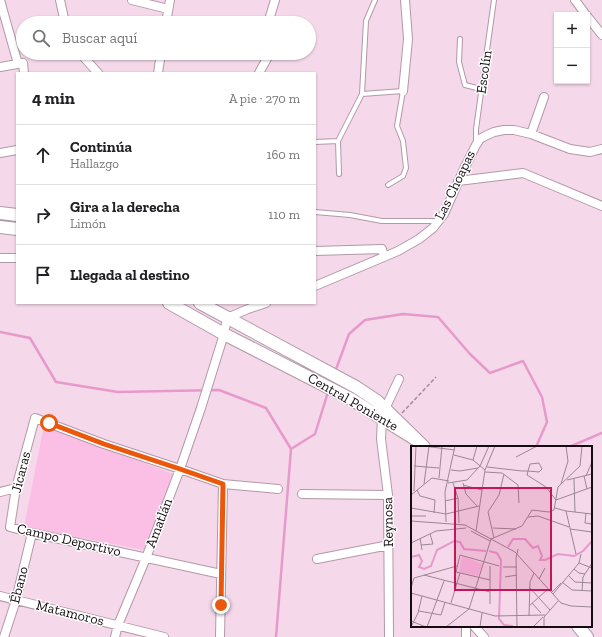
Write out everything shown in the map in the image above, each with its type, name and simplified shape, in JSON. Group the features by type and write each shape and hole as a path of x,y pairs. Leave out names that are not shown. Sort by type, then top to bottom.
{"main road":[{"path":"0,213 16,215"},
{"path":"0,227 16,229"},
{"name":"Central Poniente","path":"171,304 224,334 351,399 383,413 395,420 420,443"},
{"name":"Central Poniente","path":"202,304 356,387 377,401 383,413 420,443"}],"street":[{"path":"0,0 16,48"},
{"path":"60,0 63,16"},
{"path":"132,0 168,9"},
{"path":"167,16 170,0"},
{"path":"270,16 275,0"},
{"path":"403,91 408,40 405,0"},
{"path":"575,0 585,12"},
{"path":"590,19 602,36"},
{"path":"20,60 24,72"},
{"path":"86,60 97,72"},
{"path":"158,72 160,60"},
{"path":"260,72 266,60"},
{"path":"0,67 21,63"},
{"path":"531,134 544,97"},
{"name":"Las Choapas","path":"316,286 398,251 420,239 433,228 444,214 476,145 480,139 485,136 494,132 514,130 531,134 570,149 590,152 602,149"},
{"path":"0,153 16,150"},
{"path":"458,182 523,173 602,206"},
{"path":"316,251 382,249 384,257"},
{"path":"0,258 16,258"},
{"path":"224,334 227,318 247,306 260,304"},
{"name":"Amatlán","path":"115,637 118,625 146,558 180,469 224,334"},
{"path":"383,413 399,379"},
{"name":"Reynosa","path":"383,413 381,440 388,494 389,637"},
{"name":"Jicaras","path":"10,527 16,488 35,418 104,444 180,469"},
{"path":"180,469 223,484 278,489"},
{"path":"220,637 223,484"},
{"path":"0,492 16,488"},
{"path":"302,494 388,494"},
{"name":"Campo Deportivo","path":"10,527 221,574"},
{"name":"Ébano","path":"4,637 16,600 32,533"},
{"path":"317,559 389,545"},
{"name":"Matamoros","path":"0,596 164,637"},
{"path":"475,627 484,637"}],"lane":[{"path":"339,174 338,141 362,94 366,21 375,0"},
{"name":"Escolín","path":"476,145 476,129 494,0"},
{"path":"460,39 459,62 465,85 481,89"},
{"path":"362,94 403,91 397,126 403,142 406,168 403,176 388,185"},
{"path":"316,142 338,141"},
{"path":"316,212 350,215 382,221 439,221"}],"path":[{"path":"395,420 436,377"}],"shaded area":[{"path":"44,425 176,475 144,550 24,527"}],"waterway":[{"path":"335,372 349,334 365,320 403,314 438,317 470,354 490,373 523,361 542,397 547,422 536,446"},
{"path":"0,332 30,338 56,382 118,392 219,390 266,408 291,449 276,637"},
{"path":"291,449 315,434 328,392"},
{"path":"571,446 602,433"}],"route":[{"path":"49,423 104,444 223,484 221,605"}]}
